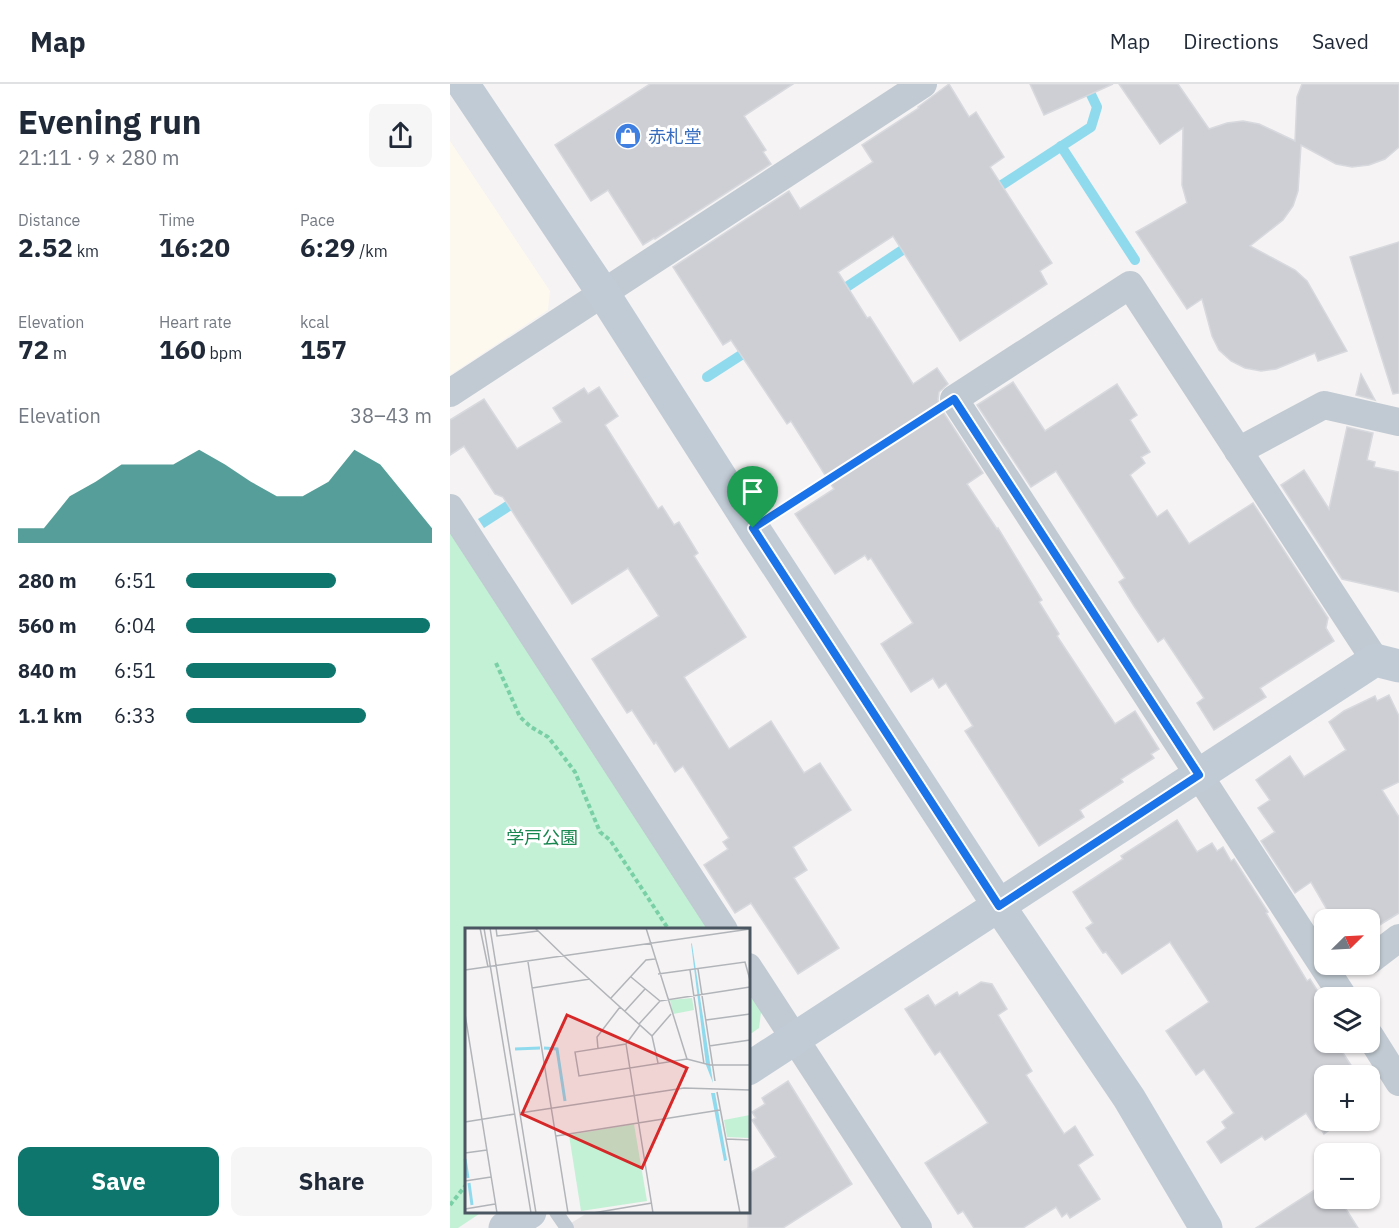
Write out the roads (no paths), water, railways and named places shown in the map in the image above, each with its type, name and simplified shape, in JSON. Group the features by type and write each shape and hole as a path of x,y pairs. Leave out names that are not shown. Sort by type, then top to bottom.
{"street":[{"path":"463,84 603,293 999,906 1129,1098 1206,1228"},
{"path":"450,393 923,84"},
{"path":"750,1068 1199,775 1387,663 1238,451 1130,285 954,399 1199,775 1337,987"},
{"path":"1238,451 1324,405 1399,422"},
{"path":"450,508 723,928"},
{"path":"1380,952 1399,938"},
{"path":"750,970 918,1228"},
{"path":"1344,987 1354,975"},
{"path":"1380,1052 1399,1082"},
{"path":"505,1228 528,1213"}],"lane":[{"path":"557,1213 567,1228"}],"water":[{"path":"606,437 611,446 484,528 478,519"}],"waterway":[{"path":"991,192 1091,127 1097,107 1086,84"},
{"path":"1061,146 1135,260"},
{"path":"836,294 913,243"},
{"path":"707,377 752,348"}],"place":[{"name":"赤札堂","path":"628,136"}],"park label":[{"name":"学戸公園","path":"542,837"}]}
